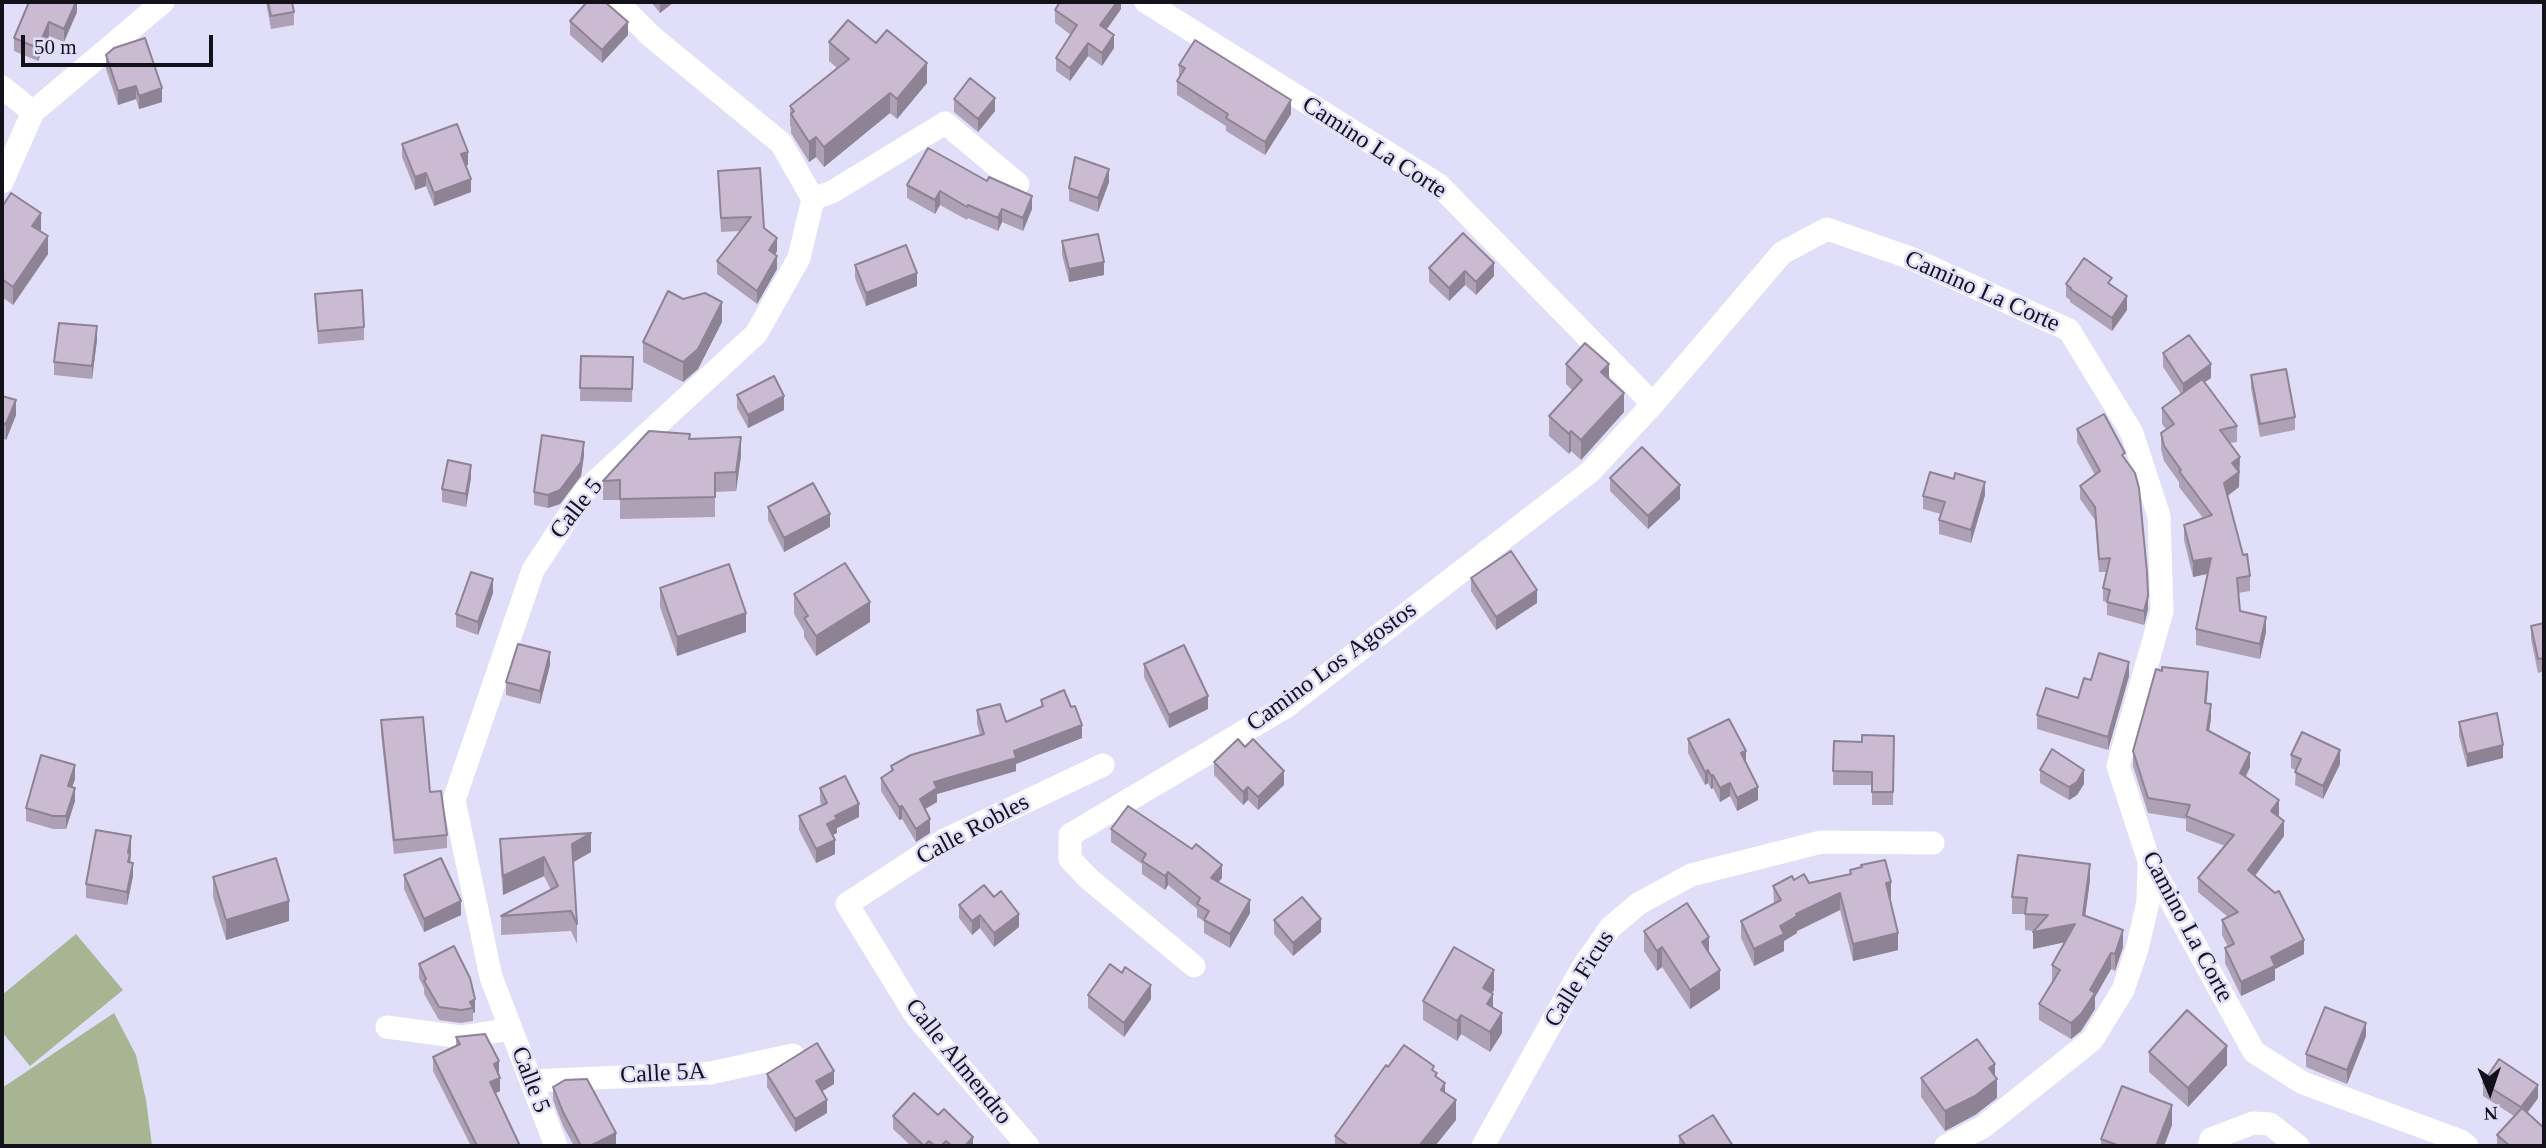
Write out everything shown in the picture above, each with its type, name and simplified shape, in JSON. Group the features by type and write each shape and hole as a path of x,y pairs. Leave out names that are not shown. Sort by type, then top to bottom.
{"street":[{"path":"2,182 33,112 163,2"},
{"path":"617,2 652,37 781,143 813,199 832,192 945,123 1018,184"},
{"name":"Camino La Corte","path":"1146,2 1439,185 1653,404 1782,253 1827,229 1908,257 2069,330 2132,433 2159,516 2162,611 2118,766 2148,861 2254,1052 2303,1083 2461,1141 2467,1146"},
{"path":"2,87 33,112"},
{"name":"Calle 5","path":"556,1146 491,977 454,800 533,570 585,491 756,334 799,258 813,199"},
{"name":"Camino Los Agostos","path":"1194,966 1089,879 1070,859 1070,835 1287,706 1591,471 1653,404"},
{"name":"Calle Robles","path":"847,904 944,840 1103,765"},
{"name":"Calle Ficus","path":"1483,1146 1581,970 1610,928 1638,904 1691,875 1821,842 1933,843"},
{"path":"1947,1146 1983,1127 2091,1040 2123,990 2137,949 2148,902 2148,861"},
{"name":"Calle Almendro","path":"847,904 916,1016 1028,1146"},
{"path":"387,1027 461,1037 511,1029"},
{"name":"Calle 5A","path":"531,1081 710,1073 793,1055"},
{"path":"2209,1146 2211,1139 2253,1123 2270,1124 2298,1146"}],"green space":[{"path":"76,934 123,990 30,1066 2,1032 2,995"},
{"path":"114,1013 136,1055 152,1146 2,1146 2,1088"}],"building":[{"path":"29,2 76,2 64,29 49,22 38,48 14,38"},
{"path":"268,2 292,2 294,12 271,16"},
{"path":"587,2 605,2 628,22 602,50 570,21"},
{"path":"1060,2 1117,2 1100,25 1114,35 1102,53 1088,43 1070,68 1056,58 1077,25 1055,10"},
{"path":"848,20 876,43 887,30 927,63 897,99 890,93 824,147 816,137 809,142 791,114 794,111 790,106 849,59 829,42"},
{"path":"145,38 162,88 139,96 136,86 118,91 106,55 114,48"},
{"path":"1195,40 1291,100 1265,142 1226,118 1228,114 1177,81 1185,68 1179,65"},
{"path":"970,78 995,98 978,119 954,99"},
{"path":"457,124 468,152 461,154 471,179 434,193 426,173 415,177 402,144"},
{"path":"928,148 987,181 989,177 1032,196 1023,218 1002,209 998,218 968,205 967,207 940,191 935,200 907,185"},
{"path":"1075,157 1109,169 1098,198 1069,188"},
{"path":"760,168 764,228 777,238 769,250 777,256 757,291 717,261 751,217 721,218 718,171"},
{"path":"11,193 41,213 32,226 48,236 13,287 2,279 2,207"},
{"path":"1463,233 1494,263 1476,282 1465,271 1449,288 1429,268"},
{"path":"1098,234 1104,262 1069,269 1062,241"},
{"path":"906,245 917,273 866,293 855,265"},
{"path":"2084,258 2112,278 2108,283 2127,296 2112,318 2066,284"},
{"path":"362,290 364,327 318,331 315,294"},
{"path":"668,291 683,299 705,293 722,302 698,349 683,362 643,342"},
{"path":"59,323 97,326 92,366 54,362"},
{"path":"2189,335 2211,364 2183,384 2163,353"},
{"path":"1585,343 1609,364 1601,372 1624,393 1581,440 1571,431 1569,434 1549,416 1582,380 1566,364"},
{"path":"581,356 633,357 632,389 580,388"},
{"path":"2286,369 2295,417 2260,424 2251,375"},
{"path":"774,376 784,396 748,415 737,395"},
{"path":"2202,379 2237,426 2220,430 2240,457 2232,463 2239,472 2224,483 2243,555 2247,554 2250,576 2237,578 2240,611 2266,617 2260,644 2196,629 2211,558 2193,561 2184,525 2212,515 2179,471 2181,470 2164,446 2161,433 2174,424 2162,408"},
{"path":"2,396 16,400 6,424 2,423"},
{"path":"2104,414 2125,453 2122,455 2135,473 2139,488 2148,596 2144,611 2107,602 2110,590 2103,588 2110,558 2099,559 2095,507 2080,486 2100,471 2077,429"},
{"path":"649,431 690,434 689,439 741,437 736,472 715,473 715,497 620,499 620,480 603,481"},
{"path":"542,435 584,442 581,462 560,490 548,495 534,492"},
{"path":"1642,447 1680,485 1648,516 1610,478"},
{"path":"448,460 471,465 466,494 442,489"},
{"path":"1930,472 1954,479 1955,473 1985,482 1971,530 1939,520 1945,502 1923,496"},
{"path":"813,483 830,514 784,538 768,507"},
{"path":"1511,551 1537,590 1496,617 1471,578"},
{"path":"845,563 870,602 816,636 804,618 808,616 794,594"},
{"path":"729,564 746,613 677,637 660,588"},
{"path":"471,572 493,579 478,622 456,614"},
{"path":"2544,623 2544,658 2538,659 2531,626"},
{"path":"518,644 550,652 540,691 506,682"},
{"path":"1184,645 1208,696 1169,715 1144,664"},
{"path":"2099,653 2129,662 2108,737 2037,715 2046,688 2078,698 2084,678 2091,680"},
{"path":"2162,667 2208,672 2205,703 2211,704 2207,730 2250,753 2240,773 2279,800 2271,811 2284,821 2248,870 2275,893 2279,891 2304,940 2271,957 2275,966 2241,982 2225,948 2234,944 2222,920 2238,912 2198,878 2234,835 2186,816 2190,805 2148,798 2133,751 2156,669 2162,671"},
{"path":"1064,690 1071,707 1075,706 1082,725 1014,751 1016,758 934,782 937,788 920,799 930,819 916,829 881,778 893,770 891,766 911,755 984,734 977,710 1000,704 1006,722 1043,706 1041,700"},
{"path":"2497,713 2503,745 2467,754 2459,722"},
{"path":"423,717 430,792 441,791 447,835 394,840 381,720"},
{"path":"1729,719 1746,751 1741,753 1758,787 1737,798 1730,783 1720,788 1713,775 1711,776 1708,770 1705,772 1688,739"},
{"path":"2302,732 2340,750 2323,786 2295,772 2301,759 2291,755"},
{"path":"1862,735 1894,736 1893,792 1872,792 1872,772 1833,771 1834,741 1862,742"},
{"path":"1238,739 1245,747 1253,739 1284,771 1258,797 1248,787 1243,792 1214,762"},
{"path":"2052,749 2084,770 2077,782 2069,787 2040,770"},
{"path":"41,755 75,765 68,786 75,788 66,816 53,816 26,808"},
{"path":"845,776 859,804 835,816 837,819 827,824 835,840 816,849 799,816 827,803 820,788"},
{"path":"1128,806 1192,849 1196,844 1222,865 1211,878 1250,900 1230,934 1204,920 1209,911 1197,904 1200,898 1168,872 1165,876 1142,861 1146,854 1111,829"},
{"path":"96,830 131,836 128,862 133,863 127,892 86,884"},
{"path":"591,833 572,844 577,924 571,911 501,916 558,886 544,857 503,876 500,839"},
{"path":"2018,855 2090,864 2083,915 2123,930 2115,954 2111,953 2090,990 2095,993 2081,1014 2071,1023 2039,1004 2060,970 2052,965 2075,924 2033,932 2048,915 2025,914 2027,898 2012,897"},
{"path":"276,858 289,901 226,920 213,877"},
{"path":"441,858 461,901 424,919 404,875"},
{"path":"1885,860 1891,882 1886,883 1898,933 1853,944 1840,893 1796,914 1797,916 1780,926 1784,934 1754,949 1741,921 1781,900 1773,886 1792,876 1794,880 1804,874 1809,883 1851,874 1850,870 1862,867 1861,865"},
{"path":"984,885 994,897 1001,891 1019,914 994,933 980,915 972,921 959,905"},
{"path":"1302,897 1321,919 1293,943 1274,920"},
{"path":"1687,903 1709,937 1702,942 1720,970 1690,990 1662,947 1657,951 1644,931"},
{"path":"454,946 470,978 475,999 470,1002 473,1008 461,1010 439,1007 424,981 426,979 419,964"},
{"path":"1454,947 1494,970 1483,988 1493,994 1487,1004 1502,1013 1490,1032 1461,1015 1457,1021 1423,1001"},
{"path":"1110,964 1122,973 1125,967 1151,985 1124,1023 1088,995"},
{"path":"2325,1007 2366,1023 2347,1070 2306,1054"},
{"path":"2187,1010 2227,1046 2188,1088 2149,1052"},
{"path":"485,1034 499,1061 494,1064 500,1078 490,1082 520,1146 477,1146 433,1057 460,1044 456,1037"},
{"path":"1977,1039 1995,1064 1989,1068 1997,1079 1975,1096 1945,1111 1921,1078"},
{"path":"817,1043 834,1071 816,1081 827,1100 795,1119 767,1074"},
{"path":"1404,1045 1434,1066 1432,1070 1437,1073 1435,1076 1445,1083 1441,1090 1456,1100 1419,1146 1349,1146 1335,1136 1386,1065 1388,1067"},
{"path":"2499,1059 2538,1085 2521,1107 2483,1083"},
{"path":"587,1079 616,1133 590,1146 581,1146 553,1087 565,1080"},
{"path":"2122,1086 2172,1105 2156,1146 2120,1146 2101,1139"},
{"path":"914,1093 938,1115 944,1109 973,1137 965,1146 952,1146 946,1141 941,1146 935,1146 929,1141 924,1146 893,1116"},
{"path":"2522,1108 2544,1128 2544,1146 2510,1146 2497,1135"},
{"path":"1713,1115 1733,1146 1686,1146 1679,1136"}]}
